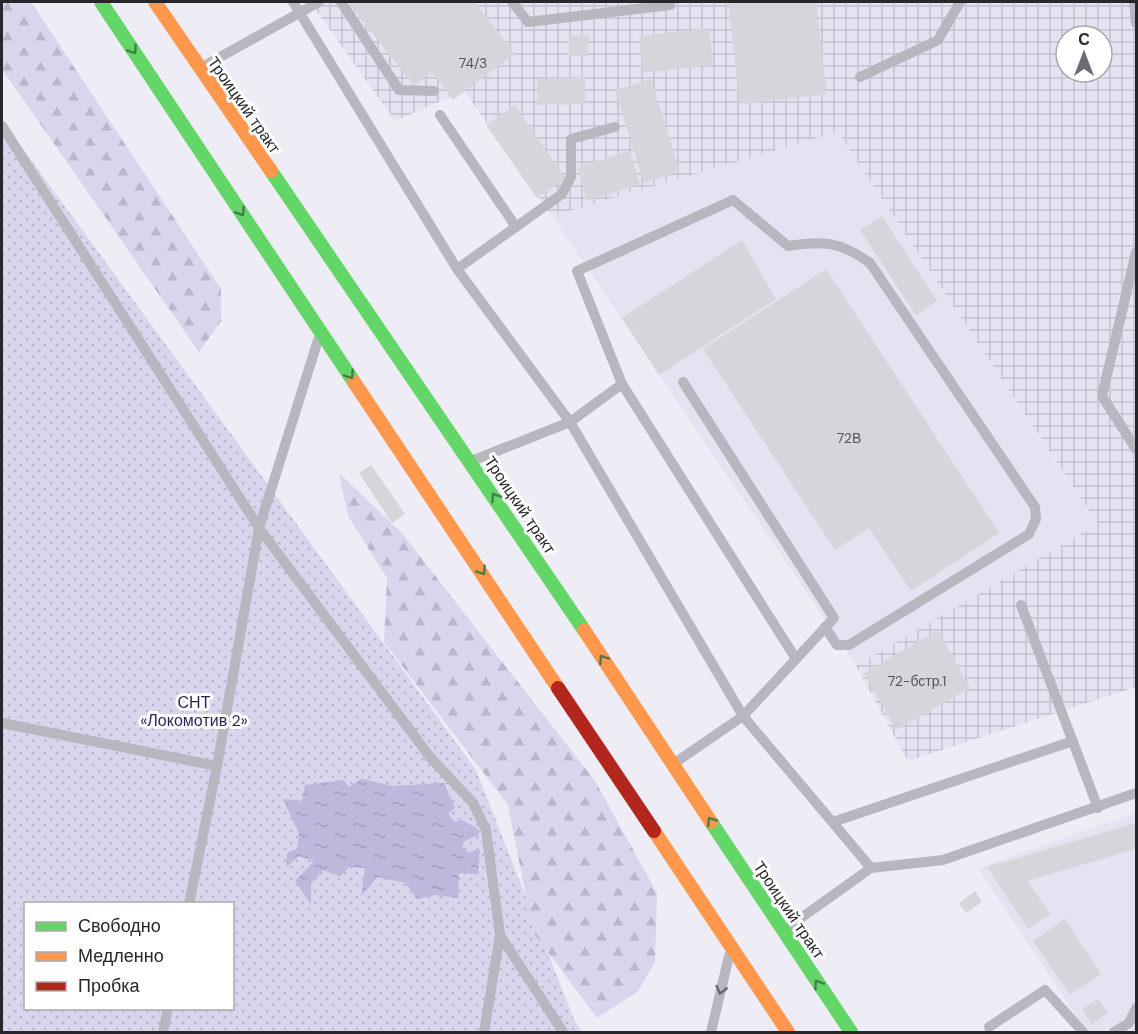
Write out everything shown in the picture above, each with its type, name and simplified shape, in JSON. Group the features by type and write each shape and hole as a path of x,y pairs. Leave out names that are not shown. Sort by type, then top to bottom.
{"main road":[{"path":"101,2 788,1032"},
{"name":"Троицкий тракт","path":"155,2 471,461 851,1032"}],"lane":[{"path":"199,69 297,6 319,2"},
{"path":"341,2 399,90 434,92"},
{"path":"512,2 528,22 670,5 670,2"},
{"path":"860,77 938,40 960,2"},
{"path":"1134,2 1137,23"},
{"path":"297,6 457,269 570,422 743,716 871,868"},
{"path":"440,115 516,227"},
{"path":"2,126 259,528 430,757 473,803 486,830 500,935 484,1032"},
{"path":"457,269 562,194 571,177 571,139 615,127"},
{"path":"796,658 622,384 577,271 733,200 789,246 810,242 836,244 870,263 1035,507 1036,519 1029,534 849,645 837,645 825,627"},
{"path":"1137,252 1102,396 1137,449"},
{"path":"189,902 217,766 259,528 321,331"},
{"path":"673,764 743,716 834,618 683,382"},
{"path":"471,461 570,422 622,384"},
{"path":"1021,605 1098,808"},
{"path":"2,723 217,766"},
{"path":"832,822 1073,741"},
{"path":"783,931 871,868 943,860 1137,793"},
{"path":"500,935 563,1032"},
{"path":"711,1032 731,947"},
{"path":"989,1027 1045,990 1083,1032"},
{"path":"1114,1032 1133,1022 1137,1008"},
{"path":"163,1032 168,1010"}],"shaded area":[{"path":"310,2 1136,2 1136,687 908,761 856,666 1098,524 838,132 552,216 464,91 395,121"},
{"path":"838,132 1098,525 856,666 552,216"},
{"path":"1136,813 1136,1032 1087,1032 978,868"}],"green space":[{"path":"2,2 31,2 221,289 221,321 199,352 2,69"},
{"name":"СНТ «Локомотив 2»","path":"2,120 476,770 575,1022 582,1032 2,1032"},
{"path":"339,473 401,532 595,781 657,893 655,962 638,991 597,1018 533,932 508,805 384,642 387,578 348,516"}],"water":[{"path":"361,779 394,786 444,783 455,808 448,813 454,822 462,820 480,830 478,835 465,841 462,846 468,852 480,849 478,874 459,873 458,898 435,895 417,899 406,883 377,877 361,897 365,868 349,867 340,876 323,870 311,884 311,904 295,881 314,861 299,856 286,867 287,853 297,849 299,833 283,799 302,801 305,785 344,780 349,787"}],"building":[{"path":"348,2 475,2 515,54 453,100 432,72 414,86"},
{"path":"728,2 816,2 827,94 740,104"},
{"path":"709,28 713,65 643,73 639,36"},
{"path":"569,35 589,35 588,56 569,56"},
{"path":"585,77 586,104 538,105 537,79"},
{"path":"651,79 680,171 644,183 615,90"},
{"path":"515,105 566,179 537,198 486,125"},
{"path":"630,151 640,184 587,201 577,167"},
{"path":"882,216 937,301 916,315 860,230"},
{"path":"742,240 776,299 659,375 622,318"},
{"path":"826,269 999,533 911,591 869,528 835,550 703,349"},
{"path":"371,465 405,514 392,523 359,473"},
{"path":"938,630 970,688 896,730 864,673"},
{"path":"1136,823 1136,849 1027,881 1051,914 1028,929 987,867"},
{"path":"975,891 982,902 966,913 959,903"},
{"path":"1065,919 1101,974 1070,995 1033,941"},
{"path":"1098,999 1108,1013 1092,1024 1082,1009"}],"traffic: fast":[{"path":"101,2 354,382"},
{"path":"271,171 584,630"},
{"path":"711,822 851,1032"}],"traffic: slow":[{"path":"155,2 271,171"},
{"path":"354,382 558,688"},
{"path":"584,630 711,822"},
{"path":"654,831 788,1032"}],"traffic: jam":[{"path":"558,688 654,831"}]}
